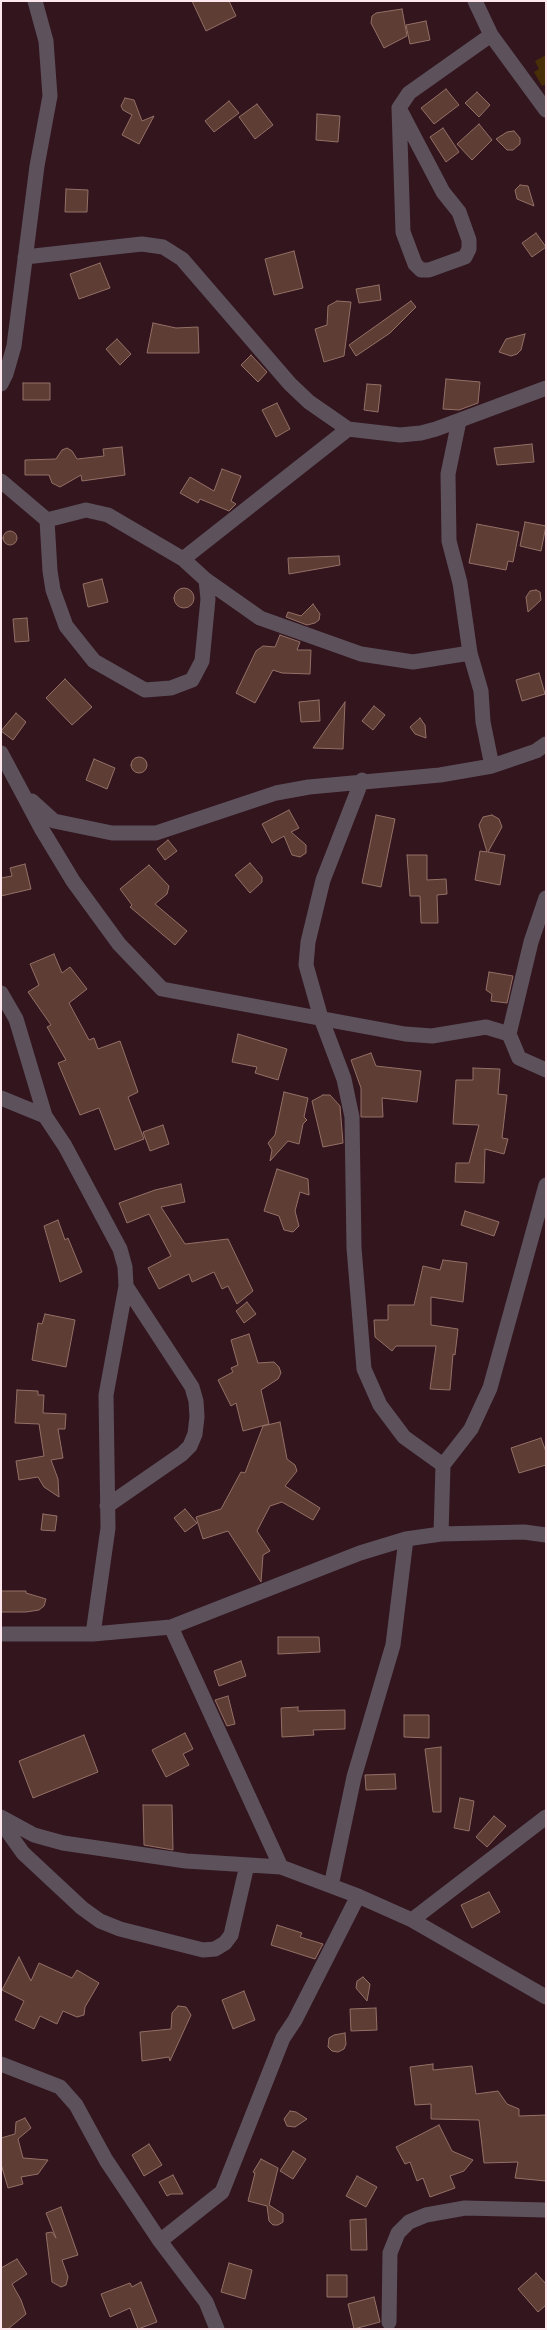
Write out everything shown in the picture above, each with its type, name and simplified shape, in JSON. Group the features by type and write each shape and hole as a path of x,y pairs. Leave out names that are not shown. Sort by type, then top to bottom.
{"street":[{"path":"1,384 14,346 37,166 50,96 46,41 35,1"},
{"path":"475,1 491,35 546,110"},
{"path":"399,108 443,192 459,212 469,240 469,249 465,256 429,270 421,270 415,264 403,232 399,108 409,93 491,35"},
{"path":"25,257 142,244 163,248 182,259 290,384 309,402 348,429 400,435 429,431 546,388"},
{"path":"459,421 448,474 449,541 460,583 470,653 481,691 483,722 492,766"},
{"path":"183,559 348,429"},
{"path":"1,481 47,520 53,590 66,626 94,661 144,690 171,688 192,680 202,661 208,599 206,580"},
{"path":"47,520 86,510 108,515 183,559 206,580 260,618 361,654 413,662 470,653"},
{"path":"25,795 54,821 112,832 156,833 276,793 362,780 440,775 492,766 536,751 546,744"},
{"path":"1,753 72,881 119,944 162,990 414,1034 432,1036 486,1027 508,1034"},
{"path":"362,780 323,880 308,942 306,965 321,1018 344,1079 352,1117 354,1248 364,1369 380,1404 404,1437 443,1465"},
{"path":"546,898 531,942 508,1034 520,1058 546,1070"},
{"path":"1,993 16,1019 45,1116 65,1146 120,1249 126,1286 106,1395 108,1528 93,1634"},
{"path":"1,1098 45,1116"},
{"path":"441,1534 443,1465 471,1429 490,1388 546,1185"},
{"path":"107,1506 182,1454 190,1446 195,1434 197,1417 196,1401 192,1388 126,1286"},
{"path":"1,1634 93,1634 171,1627 360,1553 406,1539 441,1534 524,1532 546,1535"},
{"path":"331,1886 354,1777 393,1645 406,1539"},
{"path":"171,1627 281,1867"},
{"path":"1,1817 34,1835 63,1843 186,1862 281,1867 358,1896 412,1920 546,1997"},
{"path":"412,1920 546,1818"},
{"path":"1,1822 23,1853 82,1908 100,1921 120,1929 203,1950 215,1950 225,1943 231,1935 247,1865"},
{"path":"160,2241 222,2192 283,2038 295,2020 358,1896"},
{"path":"1,2064 60,2087 76,2105 106,2160 160,2241 206,2302 217,2329"},
{"path":"389,2322 390,2253 398,2233 409,2222 426,2215 465,2208 546,2210"}],"shaded area":[{"path":"546,55 546,84 542,86 534,72 539,69 535,61"}],"building":[{"path":"192,1 229,1 236,16 206,31"},
{"path":"402,9 407,36 384,48 371,23 372,16 376,13"},
{"path":"426,21 430,40 410,44 406,25"},
{"path":"446,89 459,105 434,124 421,108"},
{"path":"477,92 490,105 479,117 465,103"},
{"path":"125,98 134,100 142,121 154,116 139,144 122,135 132,115 123,110 121,106"},
{"path":"229,101 239,113 214,132 205,121"},
{"path":"257,104 273,125 255,139 239,117"},
{"path":"317,114 340,116 338,142 316,140"},
{"path":"479,124 492,140 472,160 457,144"},
{"path":"443,128 459,152 446,162 430,137"},
{"path":"514,131 520,138 520,144 513,150 507,150 496,139 507,132"},
{"path":"520,185 528,186 534,206 517,199 515,190"},
{"path":"66,189 88,190 87,212 65,212"},
{"path":"536,233 546,247 532,257 522,243"},
{"path":"294,251 303,288 274,295 265,259"},
{"path":"100,263 110,288 79,299 70,274"},
{"path":"379,285 381,300 359,303 356,289"},
{"path":"337,301 351,302 344,356 324,362 315,329 327,325 328,306"},
{"path":"411,301 416,307 390,333 356,356 349,345"},
{"path":"153,323 176,328 198,327 199,353 147,353"},
{"path":"525,334 521,350 517,354 511,356 499,352 506,339"},
{"path":"117,339 131,354 120,365 106,349"},
{"path":"251,355 267,372 258,382 241,365"},
{"path":"446,379 480,382 478,403 459,410 443,409"},
{"path":"23,383 50,383 50,400 23,400"},
{"path":"367,384 381,385 378,412 364,410"},
{"path":"277,403 290,429 276,437 262,410"},
{"path":"532,444 534,462 497,465 494,448"},
{"path":"122,447 125,475 82,481 81,475 60,487 52,483 49,475 25,475 25,460 56,459 62,450 67,448 72,451 77,459 104,456 103,449"},
{"path":"222,469 241,476 231,501 236,504 229,511 200,499 198,503 180,493 190,477 214,491"},
{"path":"525,522 546,526 541,551 520,546"},
{"path":"477,524 519,532 513,562 508,561 506,570 469,563"},
{"path":"7,531 13,531 17,538 13,545 7,545 3,541 3,535"},
{"path":"339,556 340,565 289,574 288,558"},
{"path":"102,579 108,602 88,607 83,584"},
{"path":"184,588 191,591 194,598 191,605 184,608 177,605 174,598 177,591"},
{"path":"536,590 540,592 541,600 528,612 526,597 530,591"},
{"path":"313,604 320,614 319,620 315,623 307,625 286,617 288,612 301,616"},
{"path":"27,618 29,641 15,642 13,619"},
{"path":"280,635 300,642 297,650 311,650 310,674 282,673 273,670 255,703 236,693 256,651 263,646 275,647"},
{"path":"539,673 545,694 522,701 516,680"},
{"path":"65,679 92,707 72,725 46,698"},
{"path":"319,700 320,721 301,722 299,702"},
{"path":"345,702 343,749 313,748"},
{"path":"374,706 385,715 373,730 362,721"},
{"path":"16,713 26,722 13,740 1,731"},
{"path":"420,718 425,725 426,738 415,734 410,727"},
{"path":"139,757 145,759 147,765 145,771 139,773 133,771 131,765 133,759"},
{"path":"94,759 115,768 107,789 86,780"},
{"path":"289,810 299,828 291,832 306,845 306,853 300,857 292,855 284,836 272,843 262,824"},
{"path":"376,815 395,819 381,887 362,883"},
{"path":"492,815 499,819 502,827 488,852 505,855 500,885 475,880 480,851 487,852 479,825 483,817"},
{"path":"168,840 177,851 165,860 157,849"},
{"path":"407,855 427,855 427,880 446,879 447,894 437,895 438,923 421,923 420,896 410,896"},
{"path":"250,863 262,877 262,882 250,893 235,875"},
{"path":"25,864 31,889 1,896 1,878 12,876 10,868"},
{"path":"149,865 169,886 167,894 155,904 187,931 175,945 130,907 132,905 120,889"},
{"path":"54,954 62,973 70,967 87,989 69,1003 89,1040 94,1038 98,1049 120,1041 138,1092 128,1097 144,1139 115,1150 99,1108 80,1115 58,1063 66,1060 47,1027 51,1025 28,992 39,985 30,964"},
{"path":"489,972 513,976 507,1003 491,1001 492,994 486,990"},
{"path":"238,1034 287,1049 278,1080 255,1073 257,1067 232,1062"},
{"path":"371,1053 376,1066 421,1071 417,1102 382,1098 383,1117 361,1117 361,1088 351,1060"},
{"path":"473,1068 500,1069 498,1094 507,1095 502,1138 508,1139 504,1154 485,1149 484,1183 455,1182 456,1163 469,1163 479,1125 453,1124 456,1080 473,1080"},
{"path":"284,1092 308,1098 304,1117 307,1120 303,1124 299,1144 288,1141 270,1161 272,1150 268,1143 275,1135"},
{"path":"323,1095 330,1095 340,1106 343,1143 323,1147 312,1101"},
{"path":"163,1125 169,1144 150,1151 143,1132"},
{"path":"277,1169 308,1179 309,1195 300,1192 295,1211 299,1226 293,1232 284,1230 279,1216 264,1211"},
{"path":"181,1184 185,1202 161,1207 185,1244 228,1239 253,1291 237,1304 228,1286 222,1289 214,1272 192,1282 189,1274 159,1289 148,1268 171,1256 149,1214 127,1223 119,1203 155,1190"},
{"path":"465,1211 499,1222 494,1236 461,1225"},
{"path":"58,1220 65,1240 68,1238 82,1272 60,1282 44,1226"},
{"path":"443,1260 467,1263 463,1302 431,1297 431,1325 458,1329 455,1355 453,1354 450,1390 430,1389 436,1346 396,1346 392,1351 375,1337 374,1320 388,1320 388,1305 414,1305 423,1266 440,1270"},
{"path":"247,1302 256,1314 244,1323 236,1311"},
{"path":"45,1314 75,1320 66,1367 32,1360 38,1323 42,1324"},
{"path":"249,1334 258,1363 274,1362 279,1367 281,1373 278,1379 261,1390 269,1424 243,1431 236,1403 231,1406 218,1380 233,1372 231,1368 238,1365 231,1340"},
{"path":"17,1390 38,1391 38,1395 44,1395 43,1413 66,1414 65,1429 58,1429 63,1458 51,1460 58,1479 59,1497 44,1487 38,1477 19,1480 16,1461 44,1456 39,1424 15,1423"},
{"path":"280,1422 287,1459 295,1465 297,1471 285,1486 320,1508 313,1520 282,1502 270,1506 257,1531 270,1551 263,1555 261,1582 228,1531 203,1539 196,1517 221,1509 241,1472 245,1473 263,1426"},
{"path":"541,1438 546,1452 546,1465 519,1473 511,1448"},
{"path":"185,1509 197,1523 185,1532 174,1518"},
{"path":"43,1514 57,1516 55,1531 41,1530"},
{"path":"1,1591 26,1591 26,1593 46,1599 44,1606 39,1610 1,1612"},
{"path":"278,1637 319,1637 320,1652 278,1654"},
{"path":"241,1661 246,1676 219,1686 214,1671"},
{"path":"228,1696 235,1724 227,1726 215,1700"},
{"path":"298,1707 298,1711 345,1710 345,1729 313,1730 314,1735 282,1737 281,1708"},
{"path":"404,1715 429,1715 429,1738 404,1737"},
{"path":"185,1733 193,1749 183,1754 189,1765 166,1777 152,1750"},
{"path":"84,1735 98,1772 33,1798 19,1761"},
{"path":"441,1747 441,1812 433,1812 425,1749"},
{"path":"395,1774 396,1789 366,1790 365,1775"},
{"path":"460,1798 474,1801 469,1831 454,1828"},
{"path":"143,1805 172,1805 173,1850 144,1845"},
{"path":"494,1816 506,1826 487,1847 476,1837"},
{"path":"489,1892 500,1912 472,1928 461,1905"},
{"path":"277,1925 302,1933 300,1937 323,1944 315,1959 271,1945"},
{"path":"19,1957 31,1981 39,1963 72,1978 77,1970 99,1983 85,2007 84,2015 77,2017 63,2011 57,2024 40,2016 34,2029 15,2020 24,2001 2,1990"},
{"path":"363,1977 370,1984 367,2001 356,1988 357,1981"},
{"path":"244,1991 255,2020 233,2029 222,2000"},
{"path":"178,2006 186,2007 191,2015 170,2061 169,2057 142,2061 140,2032 171,2029 172,2013"},
{"path":"376,2008 377,2030 351,2031 350,2009"},
{"path":"345,2033 346,2044 344,2049 338,2052 332,2051 328,2047 329,2038"},
{"path":"433,2064 433,2070 472,2066 476,2094 498,2091 507,2104 519,2109 519,2116 546,2115 546,2181 515,2178 518,2162 484,2163 479,2120 431,2119 431,2104 415,2105 410,2067"},
{"path":"290,2111 296,2112 307,2119 295,2127 287,2126 284,2119"},
{"path":"25,2118 31,2128 18,2139 23,2158 48,2160 38,2174 21,2177 23,2184 8,2188 1,2164 1,2138 15,2134 16,2122"},
{"path":"439,2125 452,2151 473,2160 464,2171 450,2176 455,2188 430,2197 423,2178 417,2181 410,2162 405,2164 396,2147"},
{"path":"149,2144 162,2165 144,2176 132,2155"},
{"path":"293,2151 306,2159 293,2179 280,2171"},
{"path":"261,2159 278,2168 269,2205 283,2214 283,2222 278,2225 273,2225 269,2221 267,2206 248,2201 255,2173 253,2172"},
{"path":"173,2175 183,2194 167,2196 159,2182"},
{"path":"357,2176 377,2187 366,2207 346,2196"},
{"path":"61,2207 78,2255 62,2260 68,2277 66,2285 61,2287 52,2282 46,2233 52,2232 56,2238 46,2213"},
{"path":"366,2219 367,2250 351,2250 350,2220"},
{"path":"17,2259 27,2274 12,2284 26,2314 8,2329 1,2329 1,2268"},
{"path":"229,2263 252,2270 245,2299 221,2292"},
{"path":"536,2273 546,2284 546,2305 538,2312 518,2289"},
{"path":"327,2275 347,2275 347,2297 327,2297"},
{"path":"141,2282 157,2322 138,2329 130,2308 110,2317 101,2294 130,2283 132,2287"},
{"path":"374,2297 380,2322 354,2329 348,2304"}]}
